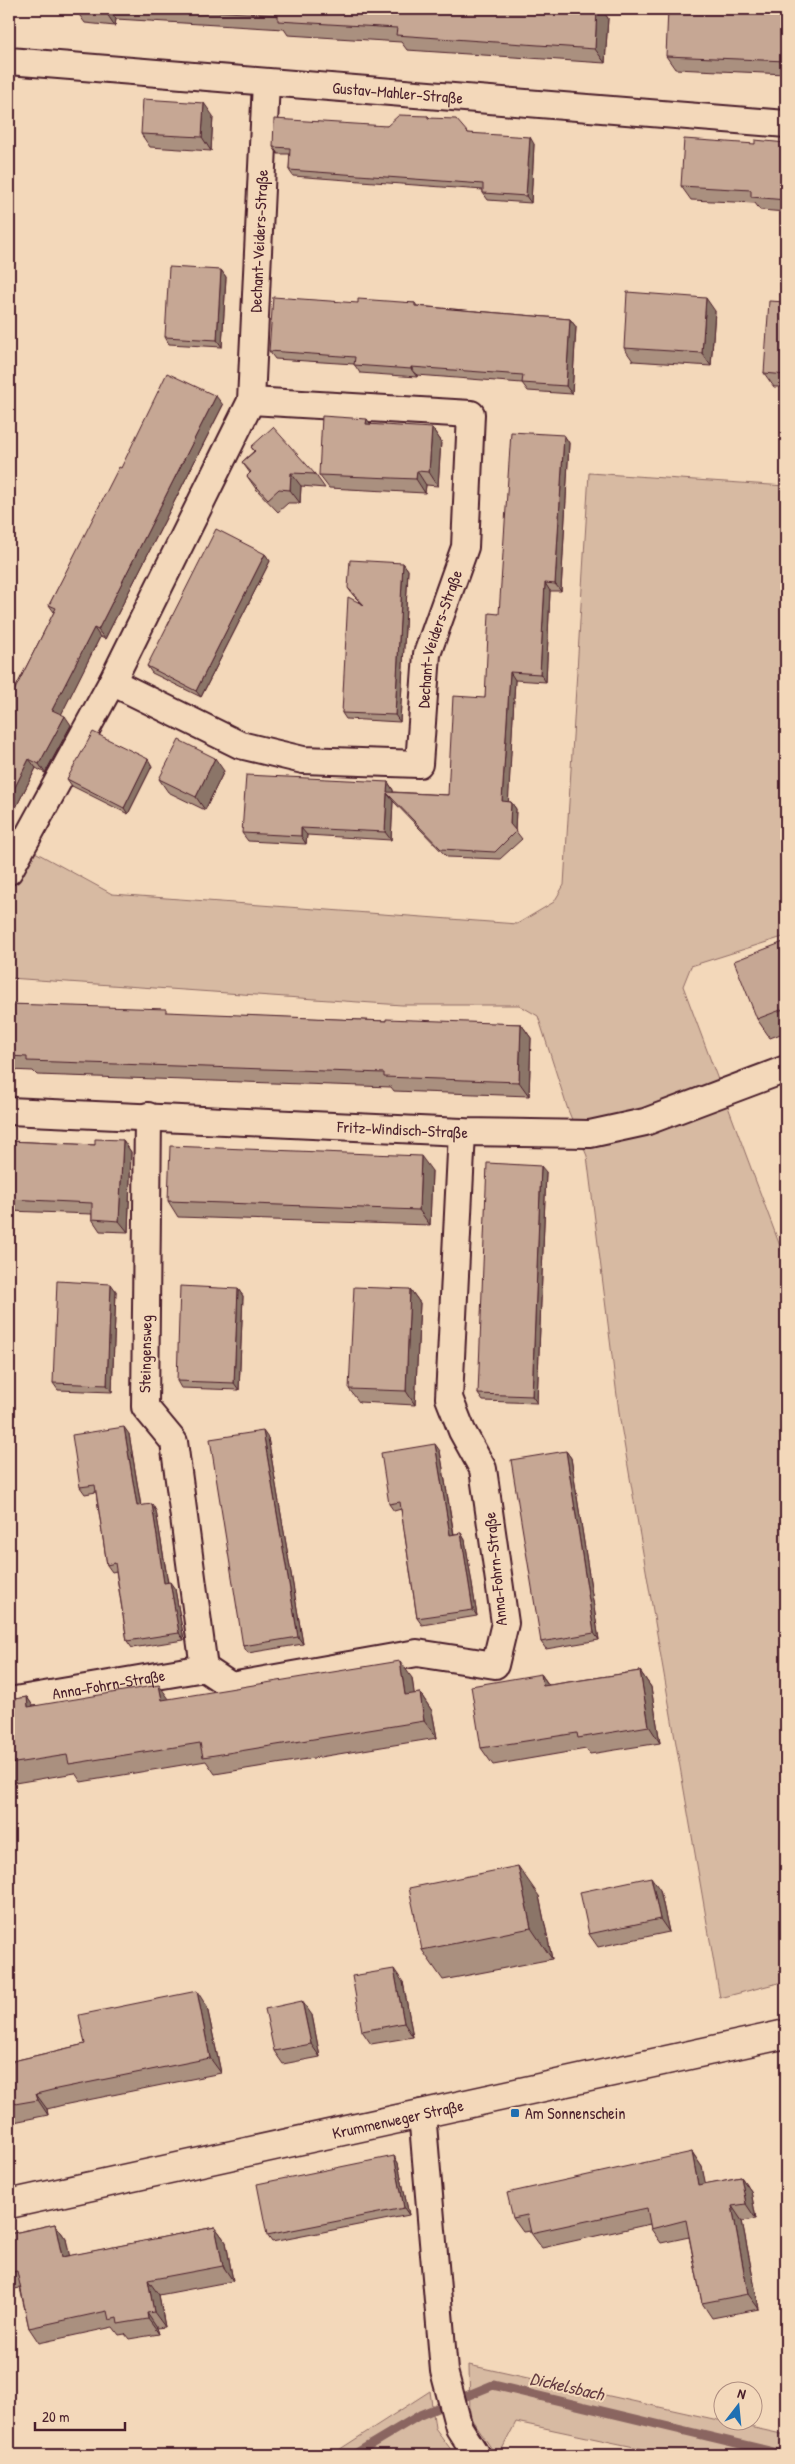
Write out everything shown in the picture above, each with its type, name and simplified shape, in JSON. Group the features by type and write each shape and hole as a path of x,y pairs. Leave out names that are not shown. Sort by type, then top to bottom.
{"main road":[{"name":"Krummenweger Straße","path":"9,2204 786,2034"}],"street":[{"name":"Gustav-Mahler-Straße","path":"9,61 786,124"},
{"name":"Dechant-Veiders-Straße","path":"9,871 112,682 251,401 266,82"},
{"name":"Dechant-Veiders-Straße","path":"112,682 240,745 303,760 419,764 427,654 465,547 471,414 251,401"},
{"name":"Fritz-Windisch-Straße","path":"9,1111 462,1132 590,1134 645,1122 786,1069"},
{"name":"Steingensweg","path":"148,1116 144,1407 174,1442 204,1668"},
{"name":"Anna-Fohrn-Straße","path":"9,1702 204,1668 231,1686 417,1653 495,1665 504,1623 483,1469 462,1431 450,1398 462,1132"},
{"path":"422,2113 444,2372 459,2428 476,2455"}],"shaded area":[{"path":"589,473 786,486 786,936 691,966 683,986 786,1262 786,1981 720,1998 620,1420 587,1156 568,1110 538,1016 519,1005 402,1005 9,978 9,844 35,852 112,894 517,924 554,902 564,885"},
{"path":"469,2365 712,2419 712,2432 762,2432 762,2430 786,2435 786,2455 672,2455 516,2422 499,2455 496,2455 470,2417"},
{"path":"430,2391 435,2428 455,2455 331,2455"}],"building":[{"path":"75,9 105,9 105,11"},
{"path":"176,9 597,9 595,49 396,35 397,28 278,21 278,15"},
{"path":"668,9 720,9 720,12 786,16 786,61 666,56"},
{"path":"143,99 204,103 202,137 141,134"},
{"path":"399,115 456,119 468,133 530,137 526,196 483,193 483,184 289,170 290,148 273,147 274,119 387,126"},
{"path":"684,139 755,144 755,140 786,143 786,200 751,197 751,190 681,186"},
{"path":"169,267 221,270 217,340 165,337"},
{"path":"627,292 706,298 702,353 624,348"},
{"path":"273,297 358,303 358,299 415,303 415,306 570,319 566,386 522,383 523,375 354,365 355,357 269,351"},
{"path":"769,301 786,302 786,375 764,373"},
{"path":"167,373 216,396 98,630 94,628 52,710 65,716 39,764 29,759 9,799 9,699 56,608 49,605 119,467 121,468"},
{"path":"322,416 367,419 366,424 432,428 429,472 417,471 416,479 319,475"},
{"path":"273,427 315,474 291,473 290,490 279,489 268,499 247,476 251,472 242,462 255,451 251,447"},
{"path":"511,432 564,435 555,584 545,583 540,674 510,672 502,801 511,802 510,824 516,831 495,852 441,849 387,793 385,832 301,828 301,836 242,833 246,775 388,782 387,792 448,795 453,696 485,698 489,613 499,614"},
{"path":"216,529 265,554 196,691 147,666"},
{"path":"350,560 403,563 395,715 342,713 348,597 364,605 348,588"},
{"path":"93,732 148,759 124,808 67,779"},
{"path":"179,740 215,758 196,797 159,779"},
{"path":"786,941 786,1008 757,1019 734,961"},
{"path":"9,1004 166,1009 166,1012 386,1021 386,1019 521,1024 519,1082 384,1077 384,1073 27,1061 27,1057 9,1056"},
{"path":"95,1139 123,1140 119,1221 92,1219 92,1203 9,1199 9,1141 95,1145"},
{"path":"170,1146 421,1156 419,1210 168,1201"},
{"path":"487,1163 541,1166 532,1396 478,1394"},
{"path":"57,1281 111,1284 107,1385 53,1383"},
{"path":"180,1286 238,1289 234,1383 177,1381"},
{"path":"354,1287 410,1289 406,1391 349,1389"},
{"path":"124,1427 137,1506 152,1504 164,1583 170,1582 179,1633 127,1641 115,1563 107,1565 95,1485 80,1487 72,1435"},
{"path":"263,1431 298,1637 243,1646 210,1439"},
{"path":"435,1444 450,1535 461,1533 473,1610 417,1618 400,1502 389,1504 381,1453"},
{"path":"566,1451 594,1633 541,1642 511,1460"},
{"path":"400,1661 405,1695 420,1693 424,1721 203,1757 200,1743 69,1764 67,1755 9,1764 9,1700 27,1697 28,1707 159,1685 162,1700"},
{"path":"640,1671 649,1726 578,1738 577,1733 481,1748 471,1686 541,1674 543,1686"},
{"path":"518,1866 531,1928 422,1950 409,1888"},
{"path":"651,1877 660,1919 589,1934 580,1892"},
{"path":"394,1969 404,2023 362,2031 352,1976"},
{"path":"197,1991 210,2058 52,2090 36,2094 38,2100 9,2105 9,2062 85,2044 79,2015"},
{"path":"302,2001 311,2044 274,2051 265,2009"},
{"path":"692,2152 698,2185 741,2177 746,2204 732,2206 748,2294 702,2303 686,2220 651,2229 647,2208 531,2233 527,2215 513,2218 507,2193"},
{"path":"394,2156 404,2208 267,2235 257,2184"},
{"path":"55,2224 62,2257 215,2227 223,2266 148,2280 154,2312 147,2313 148,2319 118,2324 117,2318 109,2320 107,2311 29,2328 17,2271 9,2273 9,2234"}],"waterway":[{"name":"Dickelsbach","path":"353,2455 420,2415 493,2385 786,2455"}],"place":[{"name":"Am Sonnenschein","path":"515,2113"}]}
